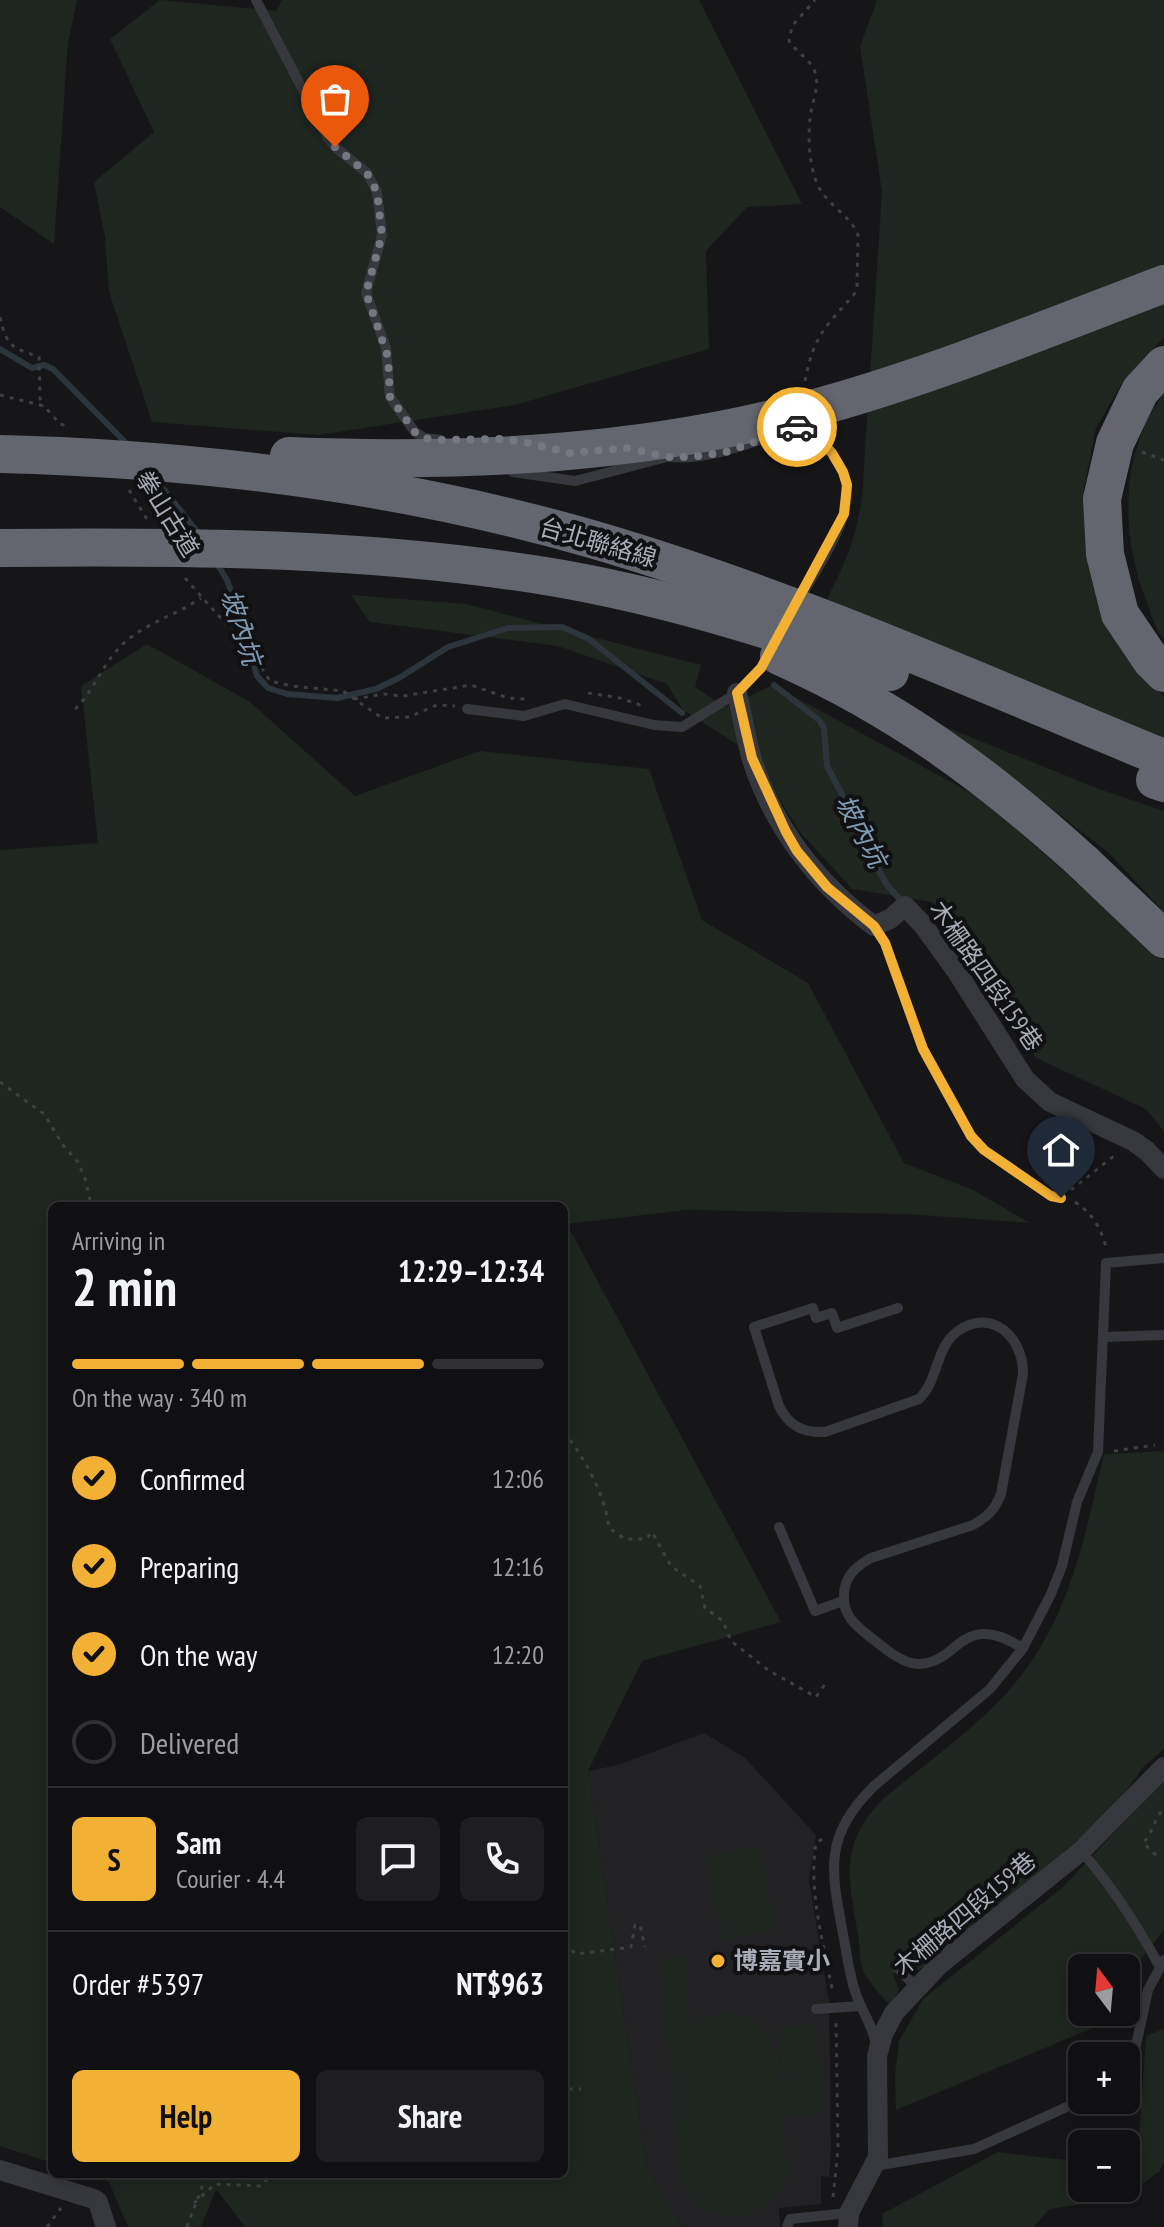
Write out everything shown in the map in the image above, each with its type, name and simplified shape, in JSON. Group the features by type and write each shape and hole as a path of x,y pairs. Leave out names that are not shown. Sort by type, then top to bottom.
{"highway":[{"path":"0,452 83,446 271,456 414,459 503,457 596,448 699,433 821,407 917,376 1164,284"},
{"path":"1164,365 1140,391 1115,443 1102,499 1105,554 1120,614 1151,660 1164,673"},
{"name":"台北聯絡線","path":"0,452 180,463 287,476 432,502 592,539 780,601 1162,770"},
{"name":"台北聯絡線","path":"0,548 247,550 478,566 565,580 750,624 1162,770"},
{"path":"401,559 552,587 666,617 755,646 831,679 904,720 1030,813 1164,939"}],"street":[{"path":"737,693 752,758 797,851 827,887 874,926"},
{"name":"木柵路四段159巷","path":"874,926 890,919 905,906 957,972 1025,1079 1050,1102 1133,1141 1164,1169"},
{"name":"木柵路四段159巷","path":"849,2220 875,2166 880,2144 877,2056 883,2034 894,2013 939,1965 1081,1851 1164,1767"},
{"path":"0,2170 94,2199 98,2202 106,2227"}],"lane":[{"path":"256,0 328,138 374,182 382,235 366,293 388,357 390,397 415,432 424,438 450,440"},
{"path":"792,613 838,530 847,500 843,472 832,453 806,424 793,428"},
{"path":"524,442 570,453 626,448 667,457 691,457 726,452 766,438"},
{"path":"513,472 575,481 667,457"},
{"path":"467,709 524,716 565,704 654,725 682,727 737,693 761,668 784,627"},
{"path":"874,926 885,943 923,1049 971,1136 984,1150 1051,1196 1061,1198"},
{"path":"877,2056 875,2038 851,1979 832,1870 842,1826 856,1804 874,1786 990,1689 1023,1648 1062,1566 1077,1502 1098,1452 1106,1263 1164,1258"},
{"path":"898,1308 837,1328 832,1313 816,1318 813,1308 754,1327 779,1406 796,1427 810,1432 825,1432 910,1405 919,1399 928,1390 950,1337 961,1328 989,1324 1012,1336 1020,1347 1024,1360 1023,1374 996,1507 973,1525 871,1558 857,1566 844,1588 846,1612 853,1623 898,1659 911,1664 939,1660 960,1643 981,1634 996,1635 1023,1648"},
{"path":"1103,1337 1164,1335"},
{"path":"779,1527 815,1611 843,1601"},
{"path":"1081,1851 1107,1879 1162,1964 1148,1990 1137,2042"},
{"path":"898,1968 916,1987"},
{"path":"816,2009 861,2006"},
{"path":"875,2166 974,2149 1068,2106"},
{"path":"787,2227 790,2219 849,2220"}],"path":[{"path":"806,424 805,380 813,350 829,320 851,298 857,286 858,235 821,193 811,164 810,118 816,74 789,41 792,26 815,0"},
{"path":"0,317 6,341 39,357 40,399 44,406 60,424 75,428"},
{"path":"0,395 44,406"},
{"name":"拳山古道","path":"124,482 148,520"},
{"name":"拳山古道","path":"180,571 233,632 251,644 270,681 343,691 382,718 409,717 437,705 467,709"},
{"path":"75,709 86,699 97,676 125,642 145,627 201,598"},
{"path":"354,699 384,694 403,696 471,685 508,698 535,700"},
{"path":"579,692 620,698 645,707"},
{"path":"0,1082 44,1114 63,1145 78,1162 90,1202"},
{"path":"1106,1263 1106,1246 1098,1225 1085,1209 1061,1198 1133,1141"},
{"path":"568,1437 607,1508 609,1528 625,1539 646,1539 652,1532 671,1566 700,1586 705,1608 723,1621 731,1641 768,1670 816,1697 827,1681"},
{"path":"1098,1452 1155,1445"},
{"path":"1156,1855 1143,1843 1151,1835 1164,1809"},
{"path":"568,1947 576,1954 631,1947 635,1925 640,1925 645,1947"},
{"path":"568,2087 581,2089"},
{"path":"187,2227 205,2178"},
{"path":"194,2203 215,2184 261,2186 268,2178"}],"shaded area":[{"path":"0,0 77,0 68,43 54,244 0,207"},
{"path":"160,0 276,11 282,0 699,0 802,204 747,207 706,251 709,349 515,405 318,435 152,422 109,292 105,237 94,182 154,132 110,39"},
{"path":"877,0 1164,0 1164,337 1122,383 1096,428 1084,488 1086,543 1127,652 1164,697 1164,738 827,599 849,550 862,497 882,192 860,46"},
{"path":"1164,393 1164,640 1138,575 1129,521 1129,494 1139,441"},
{"path":"351,595 466,604 701,665 695,687 725,707 773,685 984,800 1164,961 1164,1131 1146,1109 1036,1058 932,902 852,889 800,832 751,753 683,710 667,684 558,646 370,622"},
{"path":"147,644 250,702 355,796 480,751 649,769 702,920 808,983 904,1163 973,1190 1030,1223 907,1214 686,1210 568,1224 568,1202 48,1202 48,2162 0,2146 0,850 98,843 81,686"},
{"path":"946,727 1099,789 1164,811 1164,912 1109,853"},
{"path":"568,1226 781,1622 642,1661 588,1771 646,2165 681,2227 245,2227 216,2189 201,2227 128,2227 109,2182 97,2178 568,2178"},
{"path":"1164,1451 1164,1749 1144,1766 1117,1803 1072,1845 918,1971 913,1972 904,1963 893,1974 899,1990 890,2006 869,1980 861,1963 850,1878 853,1846 860,1830 884,1798 988,1712 1024,1672 1042,1644 1070,1584 1104,1454"},
{"name":"博嘉實小","path":"704,1733 745,1758 816,1835 809,1880 829,2002 829,2177 821,2176 821,2204 779,2208 780,2226 775,2227 681,2227 646,2165 588,1771 618,1765"},
{"path":"1164,1780 1164,1930 1140,1960 1140,1954 1068,1954 1068,2026 1093,2028 896,2110 895,2074 899,2041 923,1999 1063,1887"},
{"path":"760,1846 776,1930 722,1940 706,1856"},
{"path":"684,1957 691,2027 720,2014 742,2015 765,2032 779,2060 788,2176 773,2200 750,2215 716,2215 698,2206 689,2198 679,2173 661,1959"},
{"path":"816,2024 823,2113 786,2116 779,2027"},
{"path":"1164,2029 1164,2160 1160,2171 1140,2186 1139,2130 1146,2036"},
{"path":"998,2152 1068,2160 1068,2202 1096,2202 1050,2209 1033,2227 883,2227 882,2214"}],"waterway":[{"name":"坡內坑","path":"0,349 32,368 44,365 53,369 129,446"},
{"name":"坡內坑","path":"154,477 199,534"},
{"name":"坡內坑","path":"217,564 227,580 257,676 268,688 287,694 337,698 376,689 448,647 508,628 562,627 589,639 682,713"},
{"name":"坡內坑","path":"774,685 819,720 824,728 827,766 861,839 887,885 901,901"}],"way so far":[{"path":"335,147 374,182 382,235 366,293 386,348 390,397 415,432 424,438 502,439 570,453 626,448 667,457 691,457 726,452 797,427"}],"place":[{"name":"博嘉實小","path":"718,1961"}],"route":[{"path":"797,427 806,424 832,453 843,472 847,500 838,530 761,668 737,693 757,773 797,851 827,887 874,926 885,943 923,1049 971,1136 984,1150 1051,1196 1061,1198"}]}
